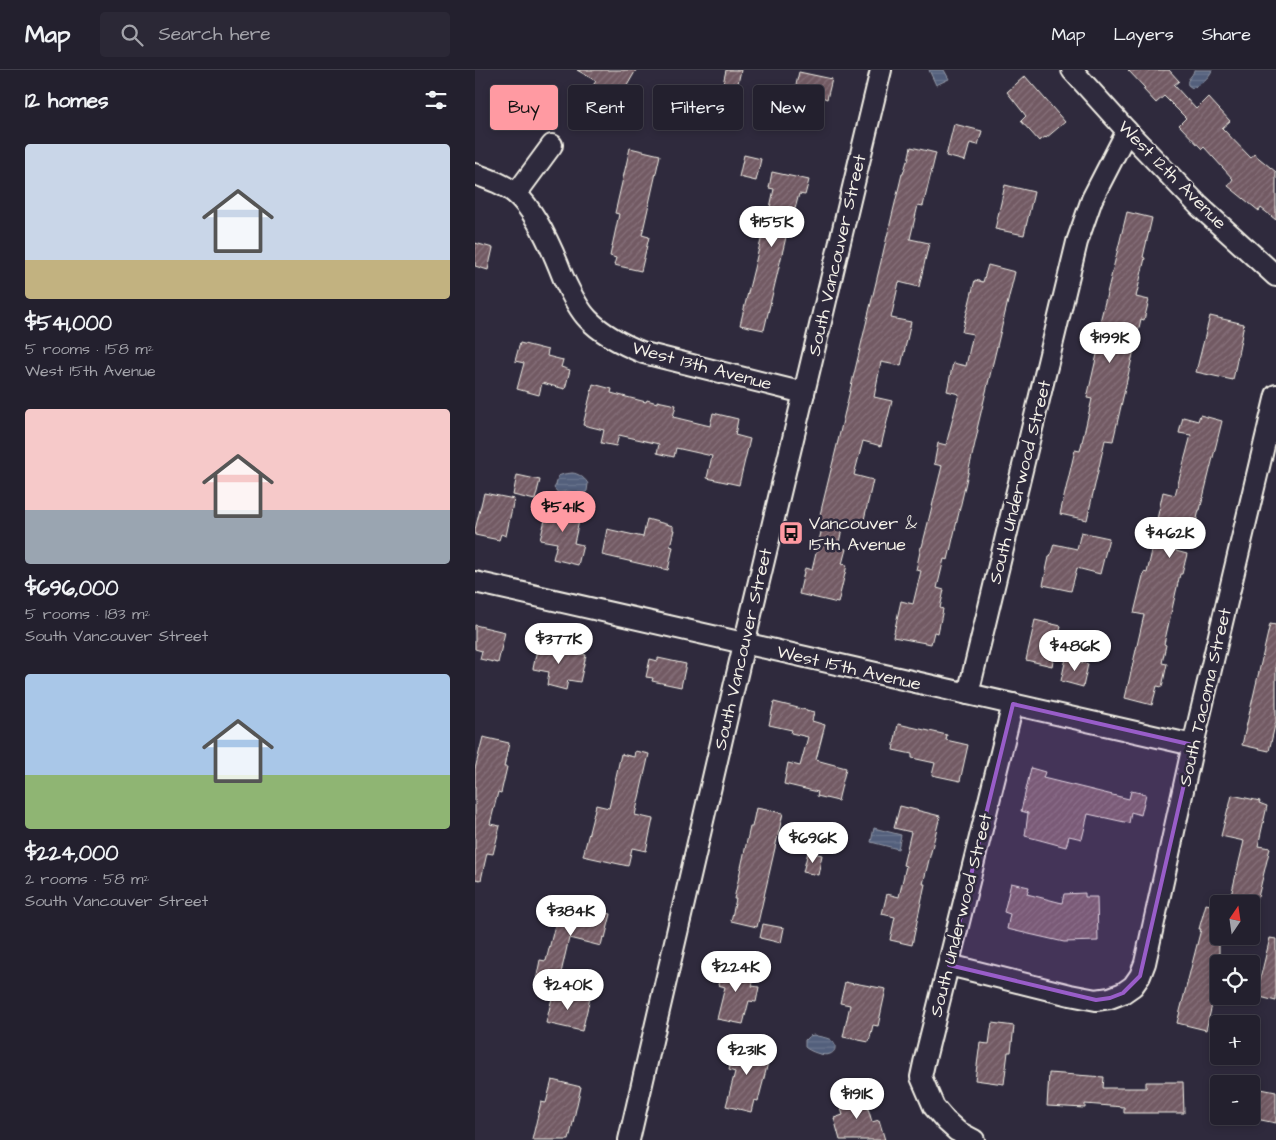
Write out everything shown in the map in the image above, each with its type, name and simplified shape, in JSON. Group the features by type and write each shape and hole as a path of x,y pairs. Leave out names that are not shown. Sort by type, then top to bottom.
{"street":[{"name":"South Vancouver Street","path":"629,1140 744,644 881,70"},
{"name":"West 12th Avenue","path":"1072,70 1199,206 1276,276"},
{"name":"South Underwood Street","path":"968,694 1077,242 1092,199 1127,131"},
{"path":"516,194 552,145"},
{"name":"West 13th Avenue","path":"475,174 496,181 516,194 535,217 570,293 588,319 607,334 626,346 644,353 804,393"},
{"name":"South Tacoma Street","path":"949,965 1096,1000 1111,998 1123,993 1133,986 1140,976 1145,963 1193,745 1276,395"},
{"name":"West 15th Avenue","path":"475,582 1193,745"},
{"name":"South Underwood Street","path":"974,1140 957,1131 934,1107 921,1077 1013,704"}],"highlighted area":[{"path":"1013,704 1193,745 1140,976 1123,993 1110,998 1096,1000 949,965"}],"water":[{"path":"929,70 944,70 949,79 936,85"},
{"path":"1194,70 1212,70 1204,81 1192,88 1188,83"},
{"path":"572,473 579,475 585,480 588,484 587,491 579,495 568,491 559,494 554,488 558,476"},
{"path":"874,828 901,835 898,849 871,842"},
{"path":"814,1035 831,1040 835,1046 833,1053 824,1055 807,1049 805,1047 805,1040 809,1036"}],"building":[{"path":"577,70 636,70 627,85 593,85 596,81"},
{"path":"726,70 741,70 738,85 723,85"},
{"path":"1128,70 1169,70 1179,81 1174,85 1196,109 1208,97 1230,121 1222,128 1251,158 1254,154 1276,172 1276,220 1261,208 1259,211 1228,186 1233,179 1204,147 1202,149 1179,125 1186,118 1164,96 1156,103"},
{"path":"799,72 832,79 827,99 824,98 824,85 796,85"},
{"path":"1025,76 1065,122 1046,138 1039,141 1021,121 1026,116 1007,92"},
{"path":"954,124 982,131 978,145 970,143 965,161 946,156"},
{"path":"911,147 936,153 923,206 918,205 910,239 929,243 919,287 899,282 891,318 911,322 901,366 881,362 874,397 892,401 881,446 863,441 854,475 873,480 863,524 844,520 838,547 846,549 842,564 847,565 838,603 799,594 805,568 812,570 823,524 818,523 902,174 908,161"},
{"path":"630,148 660,155 642,235 649,237 641,271 614,265 616,258 610,256 619,214 615,213"},
{"path":"744,155 761,159 756,181 739,177"},
{"path":"772,172 809,180 805,195 799,194 793,216 791,216 764,330 740,325 762,236 764,236 774,189 769,188"},
{"path":"1005,185 1034,192 1024,235 995,229"},
{"path":"1127,212 1152,218 1136,297 1149,300 1144,320 1141,319 1113,441 1105,440 1087,520 1060,514 1075,450 1080,451 1092,399 1087,398 1102,331 1098,330"},
{"path":"475,243 493,248 488,270 475,266"},
{"path":"988,265 1015,272 948,560 944,559 937,588 944,590 940,608 943,609 938,633 934,632 931,644 893,637 901,601 913,604 921,571 916,570 942,466 934,464 938,443 946,445 959,394 947,391 953,363 966,366 973,334 962,332 975,280 983,282"},
{"path":"1210,316 1244,324 1233,380 1196,372"},
{"path":"520,343 548,350 547,356 563,360 561,367 570,370 565,389 542,383 539,395 517,389 524,363 515,361"},
{"path":"593,384 612,389 611,393 646,402 647,400 657,403 657,401 676,405 673,417 710,426 713,413 738,419 735,435 750,439 739,485 707,478 712,456 676,448 674,457 657,453 659,444 619,435 616,446 601,443 604,430 583,425"},
{"path":"1200,415 1222,421 1196,523 1183,520 1176,551 1187,554 1182,574 1180,574 1164,644 1166,645 1162,663 1167,664 1162,687 1157,686 1152,705 1125,698 1144,615 1134,613 1144,572 1147,573 1163,492 1175,495 1191,435 1179,433 1183,417 1198,421"},
{"path":"517,475 540,480 535,500 513,495"},
{"path":"484,493 514,499 506,536 501,534 499,540 475,535"},
{"path":"549,504 581,512 574,543 583,545 578,565 553,559 557,543 540,540"},
{"path":"647,519 673,526 674,530 670,546 673,547 668,570 602,555 607,529 643,537"},
{"path":"1081,532 1109,538 1100,574 1077,568 1071,591 1043,585 1054,544 1077,549"},
{"path":"1035,620 1061,626 1052,666 1026,660"},
{"path":"1270,624 1276,625 1276,721 1269,751 1242,745"},
{"path":"475,625 505,632 498,663 480,659 482,651 475,649"},
{"path":"538,644 586,655 580,682 568,680 566,690 547,685 549,672 533,669"},
{"path":"658,658 686,664 681,687 652,681 653,678 646,677 650,659 658,661"},
{"path":"1066,658 1088,664 1083,687 1061,681"},
{"path":"774,702 814,712 812,721 825,725 816,760 846,768 838,801 817,796 818,792 784,784 788,763 800,766 808,737 791,733 792,730 769,725"},
{"path":"898,724 947,735 946,740 968,745 960,781 932,775 935,763 912,758 912,754 893,750"},
{"path":"483,737 509,743 504,767 507,767 501,793 498,792 490,824 500,826 493,854 487,853 481,880 475,879 475,769"},
{"path":"635,751 649,754 635,815 653,819 646,851 632,848 628,866 583,856 596,805 609,808 621,754 634,757"},
{"path":"1031,768 1045,772 1043,778 1129,799 1131,791 1146,794 1141,815 1131,812 1129,823 1088,814 1082,839 1069,836 1066,847 1025,836 1028,813 1021,811"},
{"path":"1232,795 1260,801 1259,803 1267,806 1258,846 1270,848 1258,895 1231,895 1244,841 1221,836"},
{"path":"900,806 940,816 923,884 925,884 912,945 890,940 895,917 882,914 887,894 899,897 906,866 903,865 911,832 894,828"},
{"path":"756,808 783,813 757,927 731,921 736,899 734,899"},
{"path":"808,852 822,855 818,875 803,872"},
{"path":"1011,883 1029,887 1027,894 1062,903 1064,894 1085,893 1085,897 1097,897 1098,941 1064,942 1007,929 1010,914 1004,912"},
{"path":"561,901 611,914 601,946 569,938 558,986 536,981 540,960 546,961"},
{"path":"1206,904 1210,905 1210,945 1219,945 1219,955 1210,955 1210,1005 1212,1005 1206,1030 1177,1023 1201,929 1199,929"},
{"path":"763,924 784,928 781,943 760,938"},
{"path":"1270,938 1276,939 1276,1001 1260,997 1260,979"},
{"path":"723,964 756,971 752,986 759,987 756,1002 749,1001 743,1024 717,1019 725,987 718,985"},
{"path":"845,982 886,989 878,1026 873,1025 869,1042 843,1037 850,1005 840,1003"},
{"path":"554,990 590,998 582,1031 546,1023"},
{"path":"992,1023 1014,1026 1004,1084 975,1080 980,1043 989,1044"},
{"path":"736,1042 771,1051 758,1101 754,1100 751,1112 726,1106 735,1072 729,1070"},
{"path":"1049,1073 1104,1077 1103,1088 1146,1088 1146,1082 1183,1082 1184,1113 1124,1113 1124,1107 1085,1104 1085,1108 1047,1106"},
{"path":"552,1080 581,1087 569,1140 532,1140 541,1102 546,1103"},
{"path":"1261,1089 1276,1092 1276,1123 1260,1120"},
{"path":"863,1091 872,1122 879,1120 885,1140 840,1140 834,1118 843,1115 838,1099"}],"place":[{"name":"Vancouver & 15th Avenue","path":"791,533"}]}
